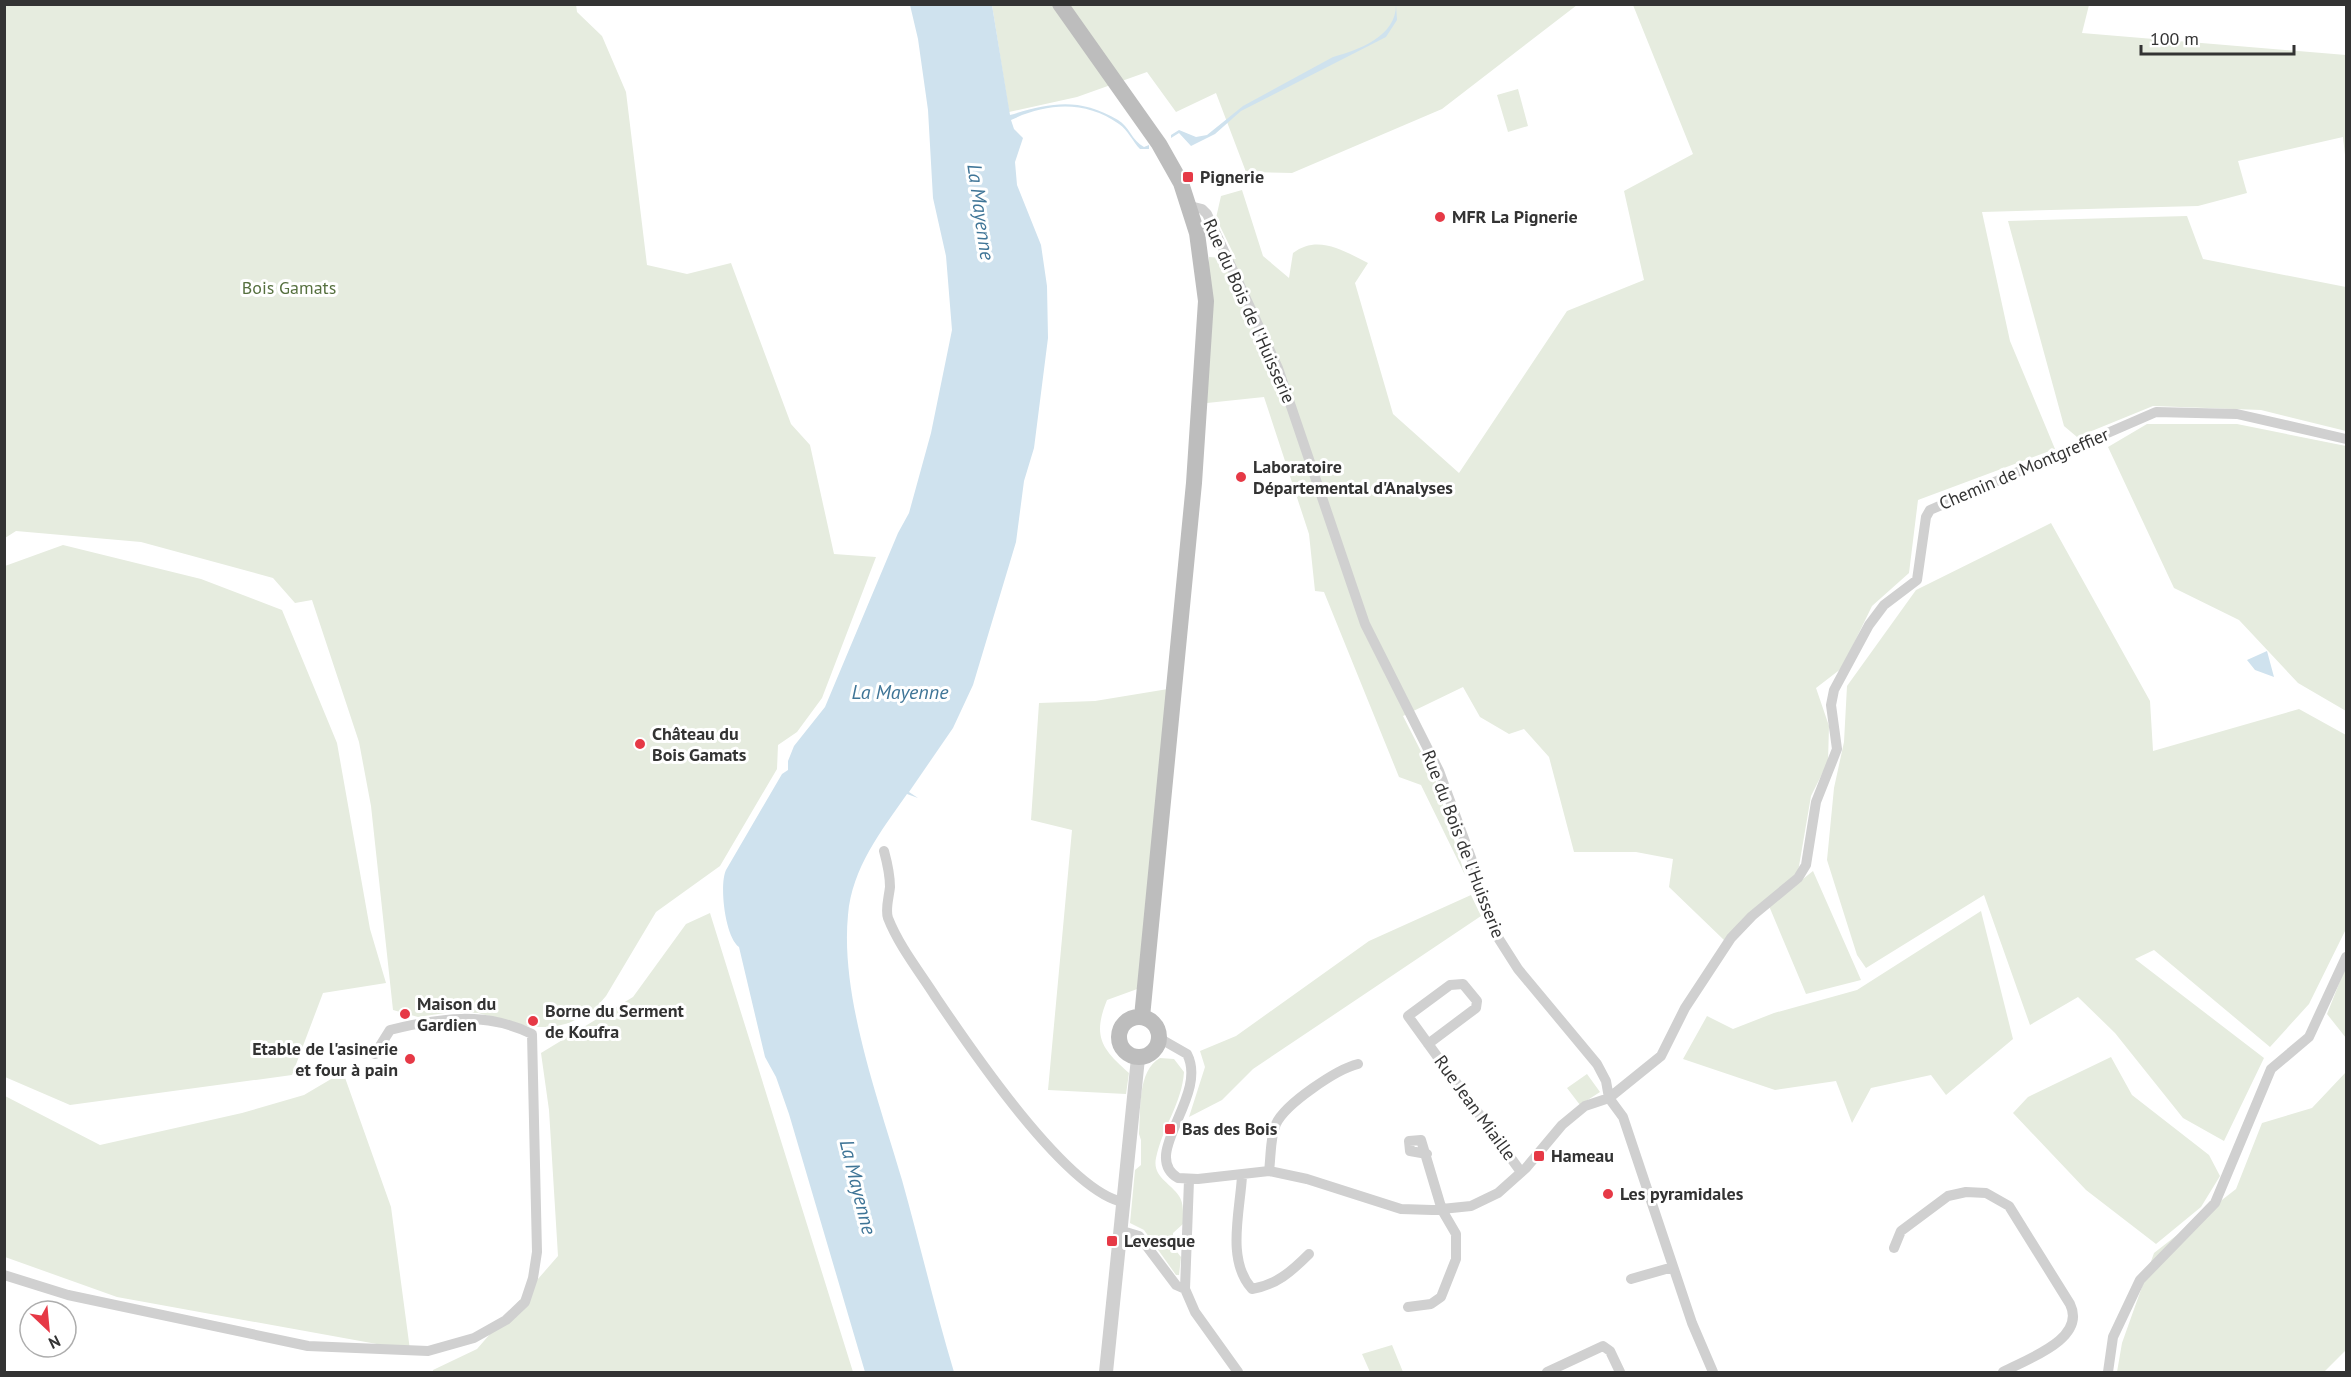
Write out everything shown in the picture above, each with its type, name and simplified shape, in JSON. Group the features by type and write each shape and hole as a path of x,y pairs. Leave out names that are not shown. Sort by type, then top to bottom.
{"main road":[{"path":"1060,4 1159,144 1181,183 1190,206 1203,270 1205,335 1194,483 1142,1017"},
{"path":"1135,1017 1142,1017 1153,1022 1159,1038 1150,1054 1138,1058 1121,1048 1118,1035 1124,1023 1135,1017"}],"street":[{"name":"Rue du Bois de l'Huisserie","path":"1190,206 1202,209 1207,214 1278,368 1365,624 1439,771 1474,866 1480,894 1497,936 1518,969 1597,1064 1606,1081 1609,1098 1623,1117 1692,1323 1713,1372"},
{"name":"Chemin de Montgreffier","path":"1609,1098 1661,1056 1685,1008 1731,938 1752,916 1790,886 1806,865 1816,802 1837,749 1831,705 1834,690 1869,625 1884,605 1917,580 1926,517 1930,510 2156,412 2237,414 2346,439"},
{"path":"884,851 890,886 887,915 897,938 961,1034 1031,1126 1059,1157 1101,1193 1123,1202"},
{"path":"2108,1372 2113,1337 2140,1280 2215,1203 2271,1069 2309,1036 2346,957"},
{"name":"Rue Jean Miaille","path":"1428,1044 1476,1008 1477,1001 1463,984 1458,982 1450,985 1408,1016 1428,1044 1521,1172"},
{"path":"4,1275 68,1295 308,1346 428,1351 474,1338 506,1320 525,1302 537,1252 532,1034 516,1026 475,1017 429,1020 390,1030 375,1054"},
{"path":"1159,1038 1187,1054 1193,1071 1189,1093 1165,1154 1166,1167 1171,1175 1189,1180 1242,1176 1269,1171 1307,1179 1401,1209 1442,1210 1485,1200 1521,1172 1562,1125 1585,1106 1609,1098"},
{"path":"1106,1372 1138,1058"},
{"path":"1269,1171 1275,1126 1283,1113 1344,1068 1358,1064"},
{"path":"1408,1307 1431,1304 1442,1297 1456,1259 1456,1234 1442,1210 1427,1154"},
{"path":"1242,1176 1236,1263 1241,1278 1252,1289 1268,1287 1290,1273 1309,1254"},
{"path":"1189,1180 1185,1289 1195,1312 1238,1372"},
{"path":"1894,1248 1900,1231 1948,1196 1966,1192 1986,1193 2009,1206 2070,1304 2074,1316 2072,1328 2064,1337 2003,1372"},
{"path":"1119,1230 1139,1236 1176,1285 1185,1289"},
{"path":"1630,1280 1673,1267"},
{"path":"1546,1372 1603,1347 1610,1351 1620,1372"}],"green space":[{"name":"Bois Gamats","path":"576,4 577,12 602,36 626,92 647,265 687,274 731,263 791,424 810,445 834,554 876,557 822,698 797,732 778,745 777,769 720,866 656,912 606,996 593,1011 569,1023 553,1027 530,1027 478,1013 452,1012 418,1017 393,1010 371,806 359,742 312,600 295,603 273,578 141,542 16,531 5,538 5,5"},
{"path":"992,5 1577,5 1442,109 1292,173 1246,172 1216,93 1176,112 1147,72 1077,97 1009,112"},
{"path":"1633,5 2089,5 2082,33 2346,55 2346,164 2343,137 2238,161 2247,193 2198,206 1982,212 2010,341 2055,449 1918,500 1909,573 1872,606 1842,668 1816,688 1829,726 1828,762 1811,796 1798,872 1724,940 1669,887 1673,859 1636,852 1574,852 1549,757 1524,729 1509,734 1480,717 1463,687 1403,716 1435,779 1465,875 1421,785 1399,777 1324,592 1315,591 1309,534 1264,397 1207,403 1209,257 1236,259 1216,218 1221,196 1242,190 1263,256 1289,278 1293,253 1302,247 1312,245 1331,246 1368,263 1355,283 1393,414 1459,473 1567,311 1644,280 1624,191 1693,154"},
{"path":"1518,89 1528,126 1508,132 1497,95"},
{"path":"2187,216 2203,259 2346,287 2346,431 2261,410 2153,406 2077,437 2064,426 2008,221"},
{"path":"2147,424 2237,424 2346,446 2346,711 2298,683 2239,620 2174,588 2108,447"},
{"path":"2051,523 2150,701 2153,751 2299,709 2346,735 2346,929 2309,1004 2270,1047 2154,950 2135,959 2264,1058 2224,1141 2183,1118 2115,1033 2078,997 2030,1025 1984,895 1866,968 1857,955 1827,860 1834,788 1844,742 1847,686 1916,590"},
{"path":"63,545 201,579 282,610 337,743 370,929 386,983 323,993 292,1075 70,1105 5,1077 5,566"},
{"path":"1168,689 1140,988 1107,1000 1100,1024 1100,1033 1106,1049 1129,1073 1126,1094 1048,1090 1072,830 1031,820 1039,703 1095,701"},
{"path":"1813,871 1861,980 1806,994 1769,906"},
{"path":"1471,895 1481,916 1253,1069 1222,1100 1189,1117 1205,1067 1200,1051 1236,1036 1369,941"},
{"path":"1981,911 2013,1039 1946,1095 1931,1075 1871,1088 1852,1123 1836,1081 1775,1090 1683,1059 1707,1016 1733,1029 1774,1013 1857,990"},
{"path":"710,913 853,1372 433,1372 477,1349 558,1256 549,1110 541,1053 633,997 686,924"},
{"path":"2346,966 2346,1038 2327,1014"},
{"path":"2111,1057 2132,1095 2209,1155 2220,1176 2201,1207 2156,1244 2086,1190 2013,1113 2028,1097"},
{"path":"1160,1058 1174,1059 1184,1072 1180,1094 1156,1158 1159,1175 1176,1191 1182,1202 1183,1224 1173,1233 1173,1247 1181,1257 1179,1275 1176,1275 1144,1230 1130,1223 1135,1170 1141,1165 1140,1103 1144,1081 1147,1072"},
{"path":"343,1072 391,1207 410,1350 117,1297 5,1257 5,1096 100,1145 242,1113 304,1095"},
{"path":"2346,1072 2346,1350 2324,1372 2117,1372 2122,1343 2154,1253 2236,1189 2262,1123 2312,1108"},
{"path":"1587,1074 1600,1092 1580,1105 1567,1088"},
{"path":"1392,1345 1403,1372 1370,1372 1362,1354"}],"water":[{"name":"La Mayenne","path":"910,5 992,5 1010,115 1052,105 1077,105 1090,108 1118,120 1136,141 1144,147 1149,145 1149,149 1140,149 1122,127 1106,116 1079,108 1052,107 1011,120 1014,129 1023,138 1015,162 1017,185 1041,245 1047,286 1048,338 1034,448 1024,481 1016,542 973,685 953,728 909,792 918,798 907,794 869,851 855,881 848,915 847,947 850,980 863,1049 902,1180 954,1372 865,1372 789,1114 776,1077 765,1057 739,947 730,933 727,922 723,887 726,870 782,774 788,770 788,761 794,746 825,707 898,533 909,513 931,433 952,330 946,256 933,198 928,110 918,39"},
{"path":"1396,5 1397,20 1386,37 1241,111 1215,134 1191,146 1179,133 1171,138 1171,135 1179,130 1196,137 1207,135 1243,106 1333,57 1364,46 1383,33 1390,25"},
{"path":"2267,651 2274,677 2255,670 2247,660"}],"place":[{"name":"Pignerie","path":"1188,177"},
{"name":"MFR La Pignerie","path":"1440,217"},
{"name":"Laboratoire Départemental d'Analyses","path":"1241,477"},
{"name":"Château du Bois Gamats","path":"640,744"},
{"name":"Maison du Gardien","path":"405,1014"},
{"name":"Borne du Serment de Koufra","path":"533,1021"},
{"name":"Etable de l'asinerie et four à pain","path":"410,1059"},
{"name":"Bas des Bois","path":"1170,1129"},
{"name":"Hameau","path":"1539,1156"},
{"name":"Les pyramidales","path":"1608,1194"},
{"name":"Levesque","path":"1112,1241"}]}
